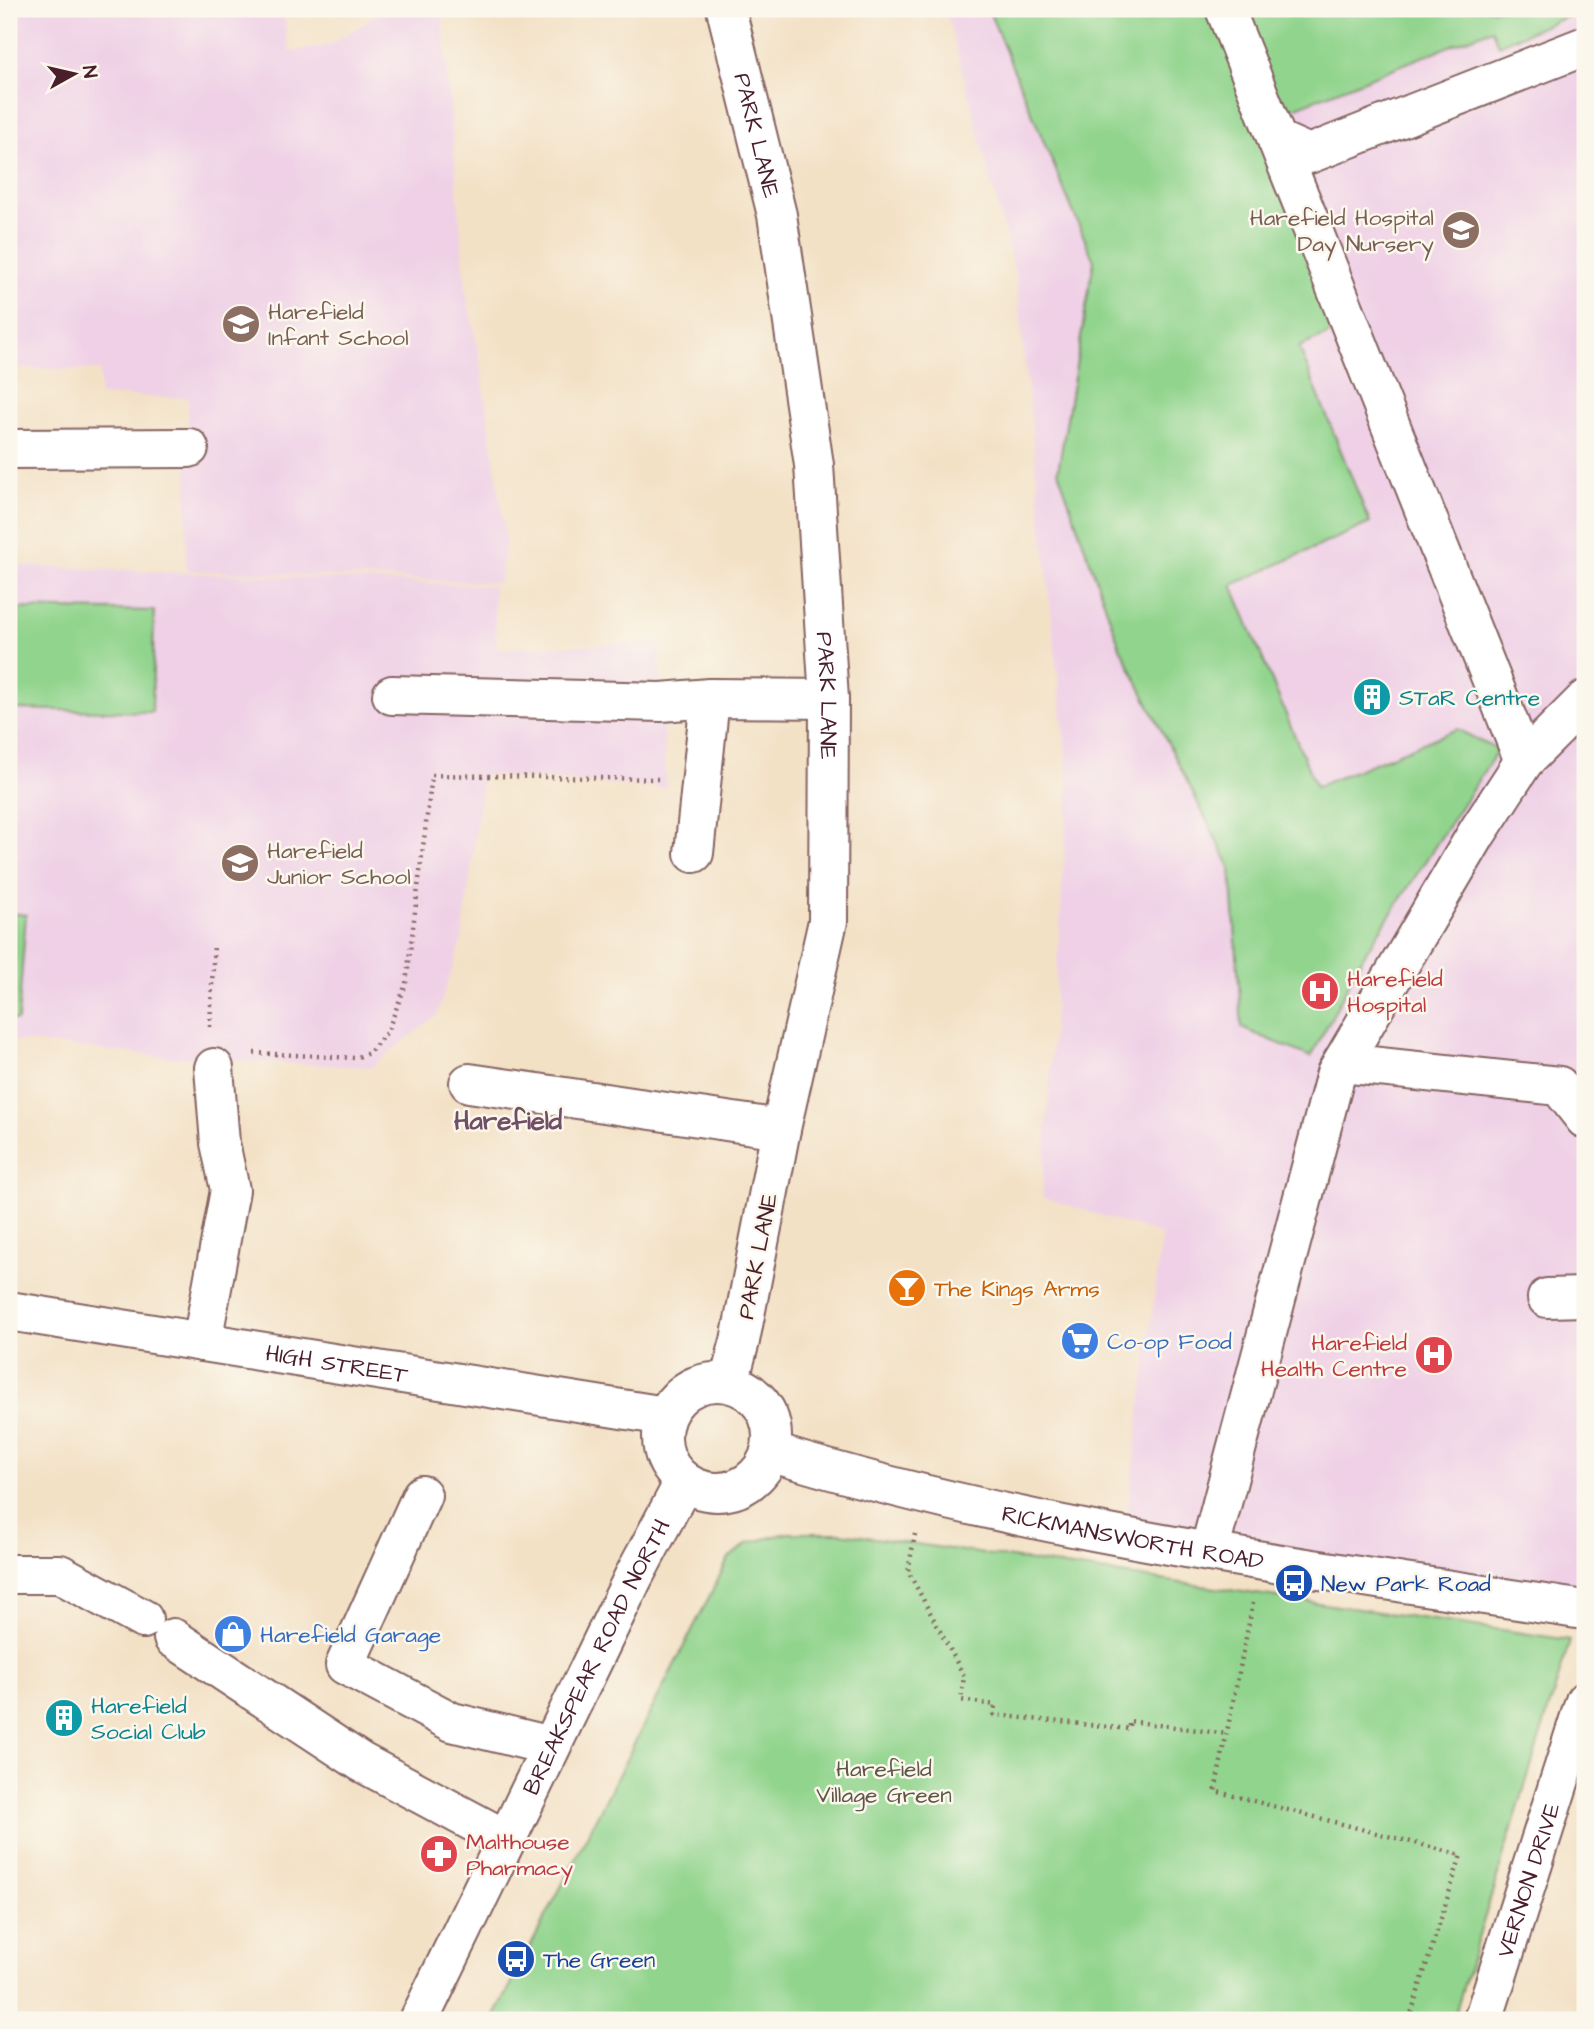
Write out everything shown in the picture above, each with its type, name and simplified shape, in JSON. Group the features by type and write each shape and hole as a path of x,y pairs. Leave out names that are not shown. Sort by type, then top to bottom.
{"street":[{"name":"PARK LANE","path":"726,9 777,215 814,464 829,699 828,921 781,1129 740,1341 729,1382"},
{"path":"1225,9 1524,761"},
{"path":"1278,140 1309,154 1585,46"},
{"path":"9,449 189,447"},
{"path":"392,695 661,702 709,698 829,699"},
{"path":"694,853 709,698"},
{"path":"1209,1552 1336,1073 1477,832 1524,761 1585,700"},
{"path":"202,1342 230,1190 220,1143 212,1053"},
{"path":"1342,1063 1559,1086 1585,1119"},
{"path":"469,1083 781,1129"},
{"path":"1548,1298 1585,1297"},
{"name":"HIGH STREET","path":"9,1311 665,1416"},
{"path":"729,1382 746,1389 759,1401 768,1416 772,1434 770,1452 757,1475 735,1489 711,1492 684,1482 671,1468 663,1452 661,1434 665,1416 673,1402 699,1384 729,1382"},
{"name":"RICKMANSWORTH ROAD","path":"770,1452 837,1472 1081,1528 1209,1552 1585,1610"},
{"name":"BREAKSPEAR ROAD NORTH","path":"419,2020 505,1839 684,1482"},
{"path":"422,1495 345,1665 452,1722 551,1746"},
{"path":"9,1574 61,1574 158,1629 361,1762 505,1839"},
{"name":"VERNON DRIVE","path":"1483,2020 1585,1701"}],"path":[{"path":"249,1053 355,1058 369,1053 387,1032 406,984 432,775 664,779"},
{"path":"212,1053 214,944"},
{"path":"922,1492 908,1571 964,1676 961,1700 995,1705 994,1715 1129,1729 1129,1721 1227,1734"},
{"path":"1262,1560 1215,1791 1461,1855 1409,2020"}],"shaded area":[{"name":"Harefield Infant School","path":"9,9 283,9 289,52 330,45 385,9 442,9 466,293 479,354 506,540 499,583 186,570 188,398 100,395 100,370 9,368"},
{"name":"Harefield Hospital","path":"946,9 1585,9 1585,1599 1126,1523 1162,1235 1042,1197 1069,784 1016,277"},
{"name":"Harefield Junior School","path":"9,565 493,586 497,649 659,642 666,788 483,775 462,939 437,1015 371,1067 165,1057 9,1040"}],"green space":[{"path":"988,9 1225,9 1350,325 1299,347 1370,523 1232,585 1316,787 1457,729 1498,750 1362,958 1311,1057 1242,1028 1231,869 1120,647 1058,471 1094,261"},
{"path":"1237,9 1585,9 1498,45 1492,29 1279,114"},
{"path":"9,608 154,611 152,712 9,709"},
{"path":"9,913 26,915 18,1020 9,1019"},
{"name":"Harefield Village Green","path":"788,1533 841,1533 1570,1640 1453,2020 493,2020 729,1558 748,1543"}],"place":[{"name":"Harefield Hospital Day Nursery","path":"1461,230"},
{"name":"Harefield Infant School","path":"241,324"},
{"name":"STaR Centre","path":"1372,697"},
{"name":"Harefield Junior School","path":"240,863"},
{"name":"Harefield Hospital","path":"1320,991"},
{"name":"The Kings Arms","path":"907,1288"},
{"name":"Co-op Food","path":"1080,1341"},
{"name":"Harefield Health Centre","path":"1434,1355"},
{"name":"New Park Road","path":"1294,1583"},
{"name":"Harefield Garage","path":"233,1634"},
{"name":"Harefield Social Club","path":"64,1718"},
{"name":"Malthouse Pharmacy","path":"439,1854"},
{"name":"The Green","path":"516,1959"}],"district":[{"name":"Harefield","path":"508,1120"}]}
